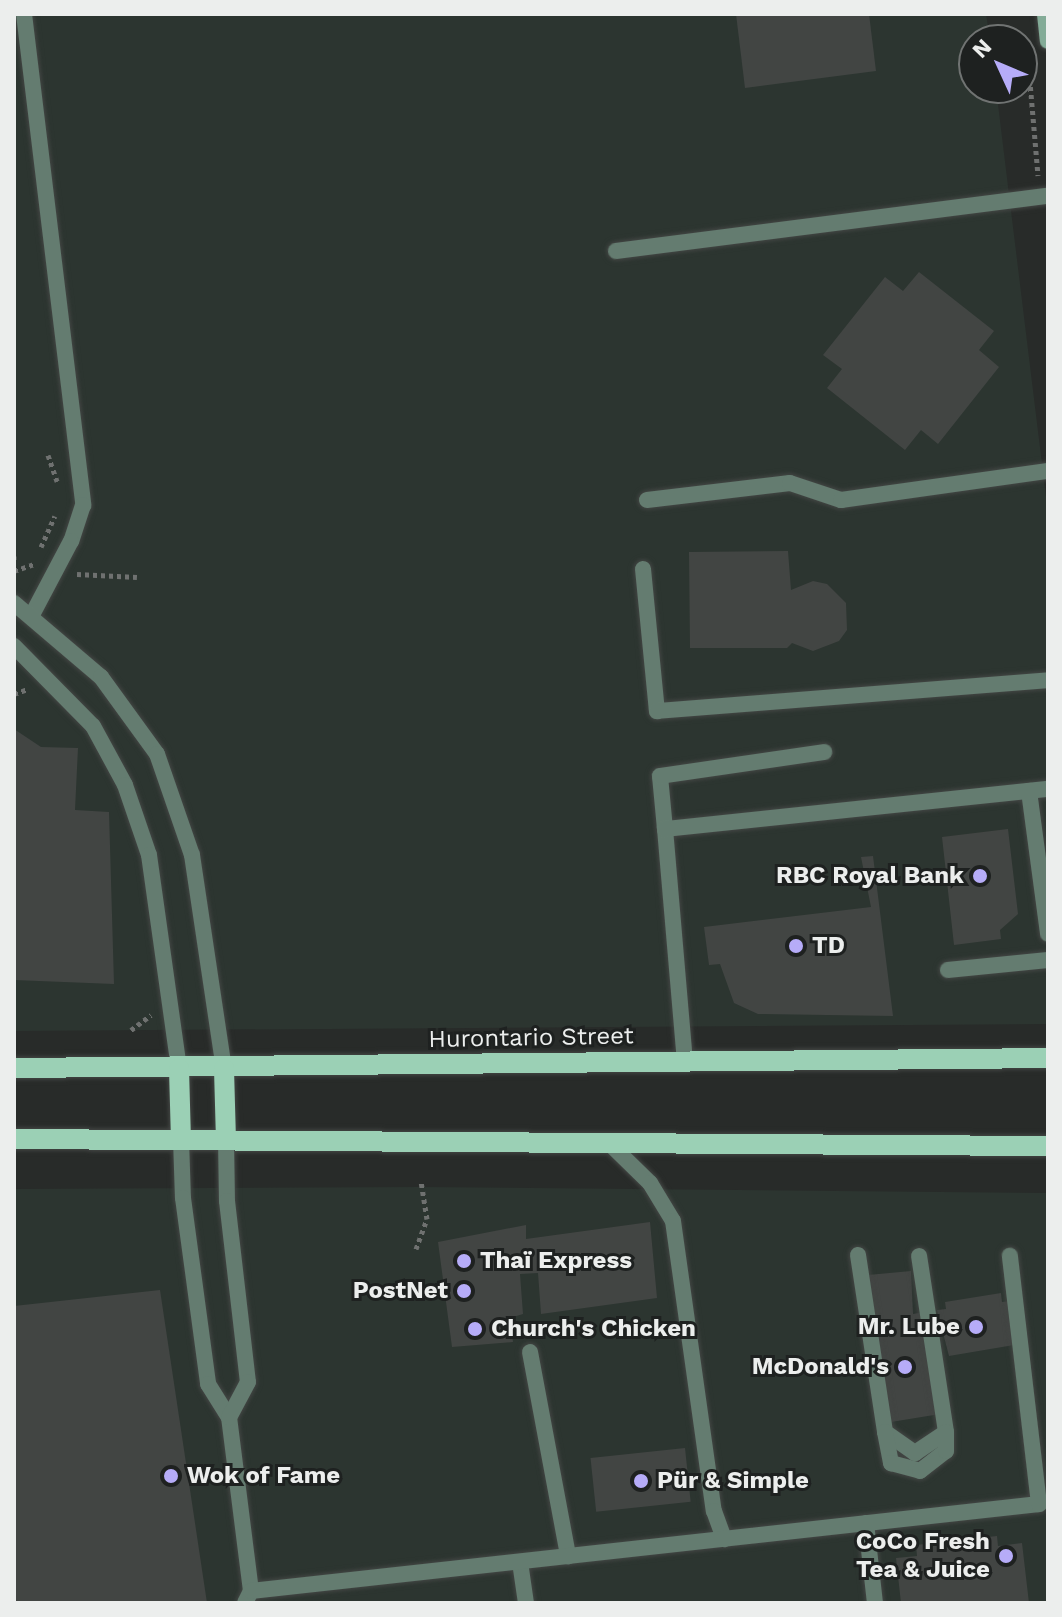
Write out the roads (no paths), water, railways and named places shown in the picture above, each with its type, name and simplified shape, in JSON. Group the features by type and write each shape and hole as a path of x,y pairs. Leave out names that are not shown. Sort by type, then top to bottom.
{"main road":[{"name":"Hurontario Street","path":"14,1068 224,1069 1048,1058"},
{"path":"179,1069 181,1139"},
{"path":"224,1069 226,1139"},
{"path":"14,1139 1048,1146"}],"street":[{"path":"1045,14 1048,41"}],"lane":[{"path":"24,14 83,505 56,572 32,615"},
{"path":"616,251 1044,196"},
{"path":"647,500 790,483 841,500 1048,471"},
{"path":"643,569 657,711 1048,680"},
{"path":"14,603 32,615 101,677 157,754 192,855 224,1069"},
{"path":"14,646 93,726 125,785 149,855 179,1069"},
{"path":"685,1062 660,776 824,752"},
{"path":"665,829 1048,789"},
{"path":"1029,791 1048,934"},
{"path":"948,970 1048,960"},
{"path":"181,1139 183,1198 208,1384 229,1417 248,1597 568,1556 1039,1504 1010,1256"},
{"path":"226,1139 227,1201 248,1382 229,1417"},
{"path":"607,1141 650,1183 673,1221 714,1511 724,1539"},
{"path":"858,1255 885,1432 915,1453 946,1432 919,1256"},
{"path":"530,1352 568,1556"},
{"path":"866,1523 875,1603"},
{"path":"520,1562 526,1603"}],"place":[{"name":"RBC Royal Bank","path":"980,876"},
{"name":"TD","path":"796,946"},
{"name":"Thaï Express","path":"464,1261"},
{"name":"PostNet","path":"464,1291"},
{"name":"Mr. Lube","path":"976,1327"},
{"name":"Church's Chicken","path":"475,1329"},
{"name":"McDonald's","path":"905,1367"},
{"name":"Wok of Fame","path":"171,1476"},
{"name":"Pür & Simple","path":"641,1481"},
{"name":"CoCo Fresh Tea & Juice","path":"1006,1556"}]}
